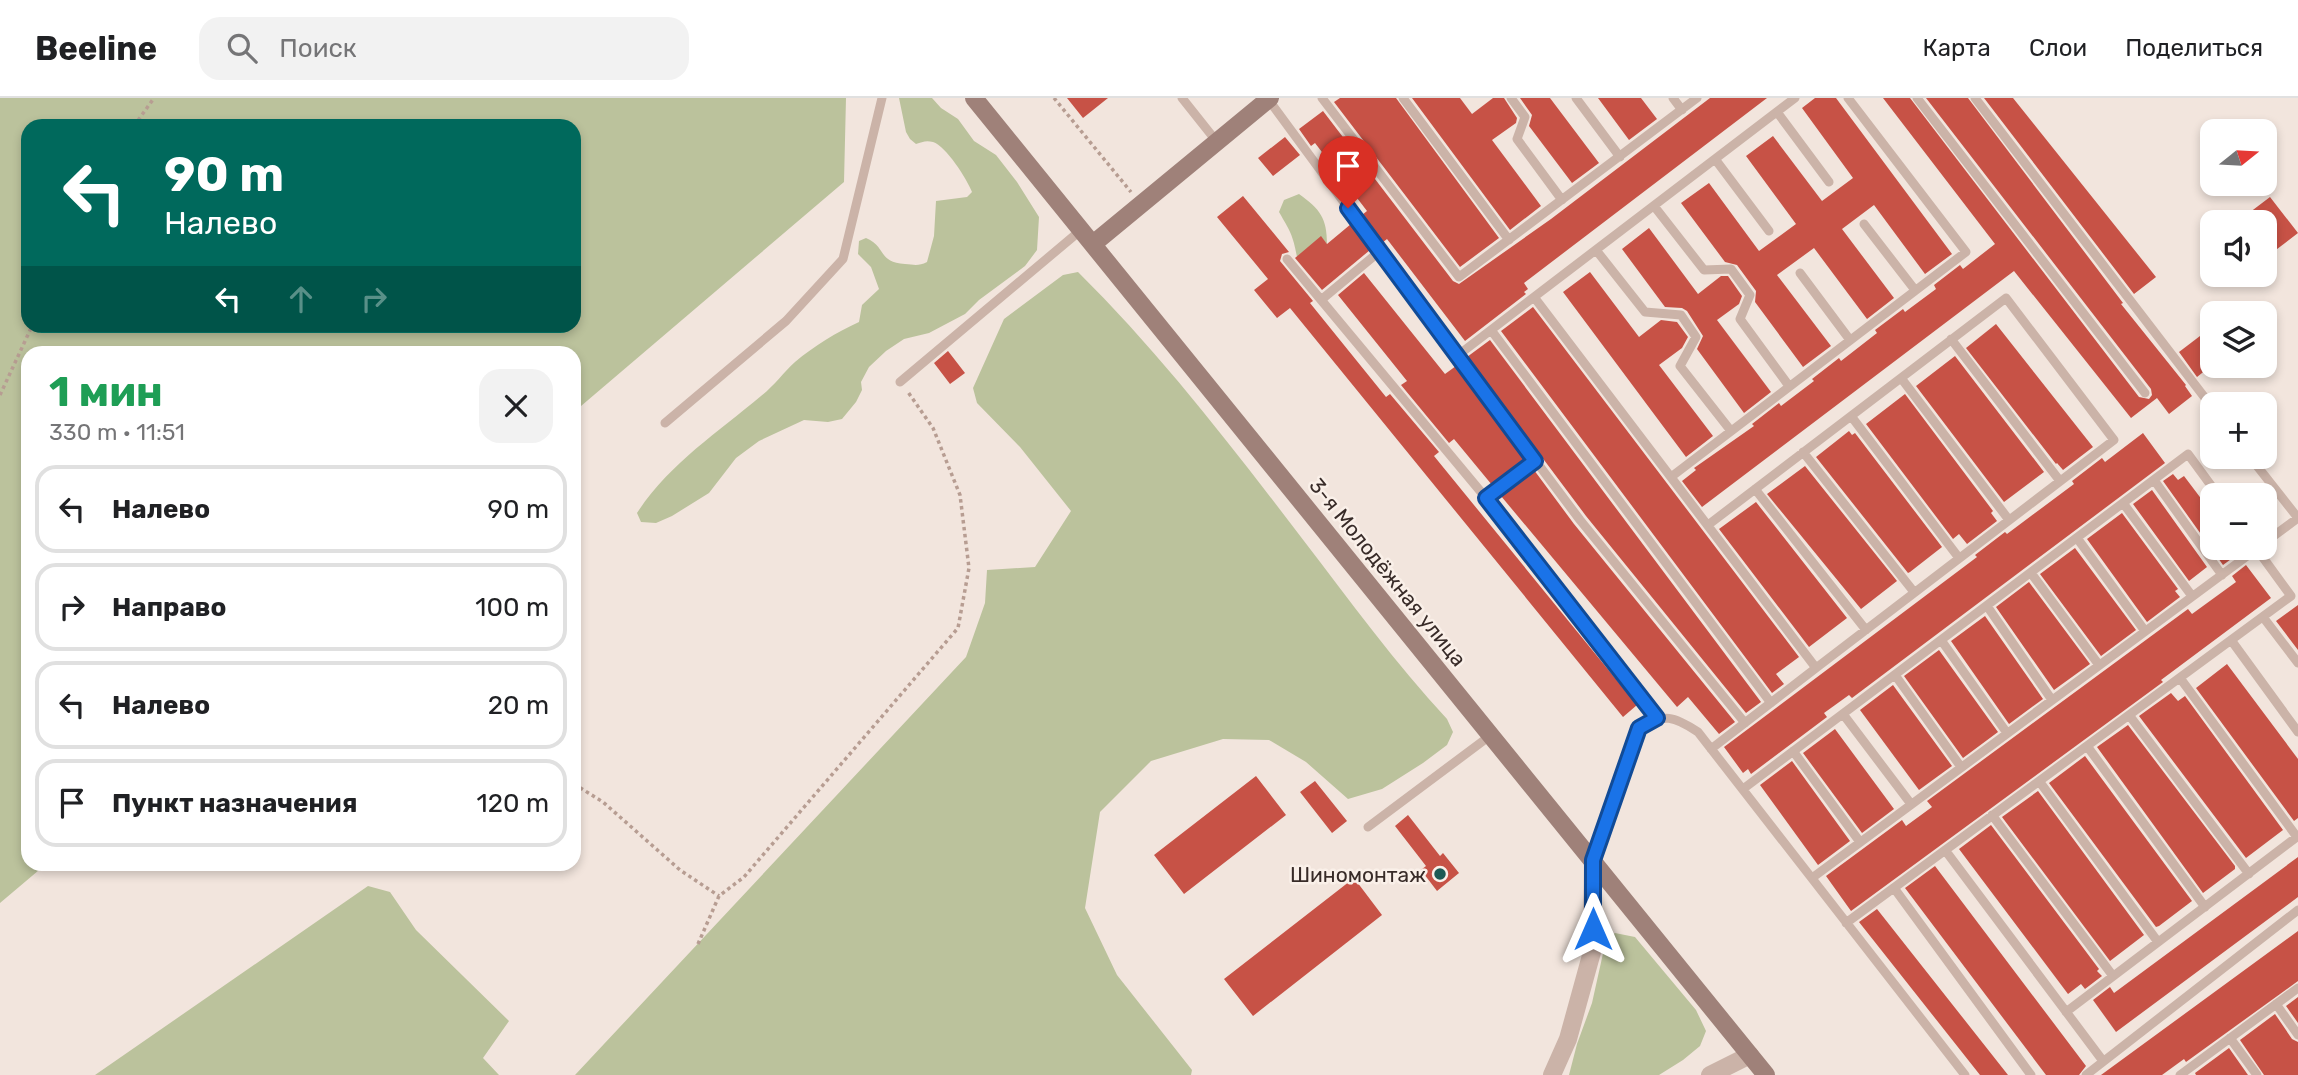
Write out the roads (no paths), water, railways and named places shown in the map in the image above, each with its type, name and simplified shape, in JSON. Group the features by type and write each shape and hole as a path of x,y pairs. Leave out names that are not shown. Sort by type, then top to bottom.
{"main road":[{"name":"3-я Молодёжная улица","path":"974,98 1766,1075"},
{"path":"1087,237 1142,204 1269,99"}],"street":[{"path":"1552,1075 1568,1039 1592,952 1593,860"},
{"path":"1710,1075 1751,1055"}],"lane":[{"path":"665,423 786,321 843,259 882,98"},
{"path":"1182,98 1217,142"},
{"path":"1322,98 1459,278 1697,98"},
{"path":"1403,98 1509,240"},
{"path":"1511,98 1525,117 1517,139 1562,200"},
{"path":"1576,98 1620,157"},
{"path":"1673,98 1682,110"},
{"path":"1457,356 1795,98"},
{"path":"1671,477 1966,252 1848,98"},
{"path":"1917,98 2146,393"},
{"path":"1975,98 2200,392"},
{"path":"1269,99 1580,520 1745,723"},
{"path":"1777,112 1829,182"},
{"path":"1715,159 1769,231"},
{"path":"1654,206 1704,270 1731,269 1750,295 1740,319 1789,386"},
{"path":"1864,225 1915,290"},
{"path":"900,382 1087,237"},
{"path":"1596,250 1645,312 1681,315 1696,337 1680,366 1731,431"},
{"path":"1321,300 1380,251"},
{"path":"1287,259 1486,498 1657,718"},
{"path":"1800,273 1850,340"},
{"path":"1534,297 1816,667"},
{"path":"1707,525 2006,298 2114,440 1711,749"},
{"path":"1491,330 1770,703"},
{"path":"1951,340 2060,481"},
{"path":"1901,378 2009,520"},
{"path":"1851,416 1959,558"},
{"path":"1803,452 1914,593"},
{"path":"1743,789 2188,454 2209,483"},
{"path":"1486,498 1535,461"},
{"path":"2259,469 2270,483"},
{"path":"2154,480 2221,575"},
{"path":"1755,489 1866,630"},
{"path":"2277,492 2298,519 2277,534"},
{"path":"2123,503 2192,596"},
{"path":"2077,538 2145,631"},
{"path":"1812,878 2241,560"},
{"path":"1846,923 2291,596 2266,560"},
{"path":"2031,573 2099,665"},
{"path":"1987,606 2052,700"},
{"path":"2263,617 2298,663"},
{"path":"1941,640 2007,733"},
{"path":"2231,640 2298,732"},
{"path":"1895,675 1961,767"},
{"path":"2066,1012 2298,837 2180,678"},
{"path":"1843,714 1911,804"},
{"path":"2129,715 2249,874"},
{"path":"1593,860 1639,728 1657,718 1679,720 1698,732 1965,1075"},
{"path":"1368,827 1491,735"},
{"path":"2087,746 2205,907"},
{"path":"1793,751 1860,842"},
{"path":"2039,781 2158,942"},
{"path":"1992,816 2113,976"},
{"path":"1945,850 2103,1061"},
{"path":"1894,888 2032,1075"},
{"path":"2086,1075 2298,910"},
{"path":"2181,1075 2298,988"},
{"path":"2276,1004 2298,1035"},
{"path":"2230,1038 2257,1075"}],"place":[{"name":"Шиномонтаж","path":"1440,874"}]}
